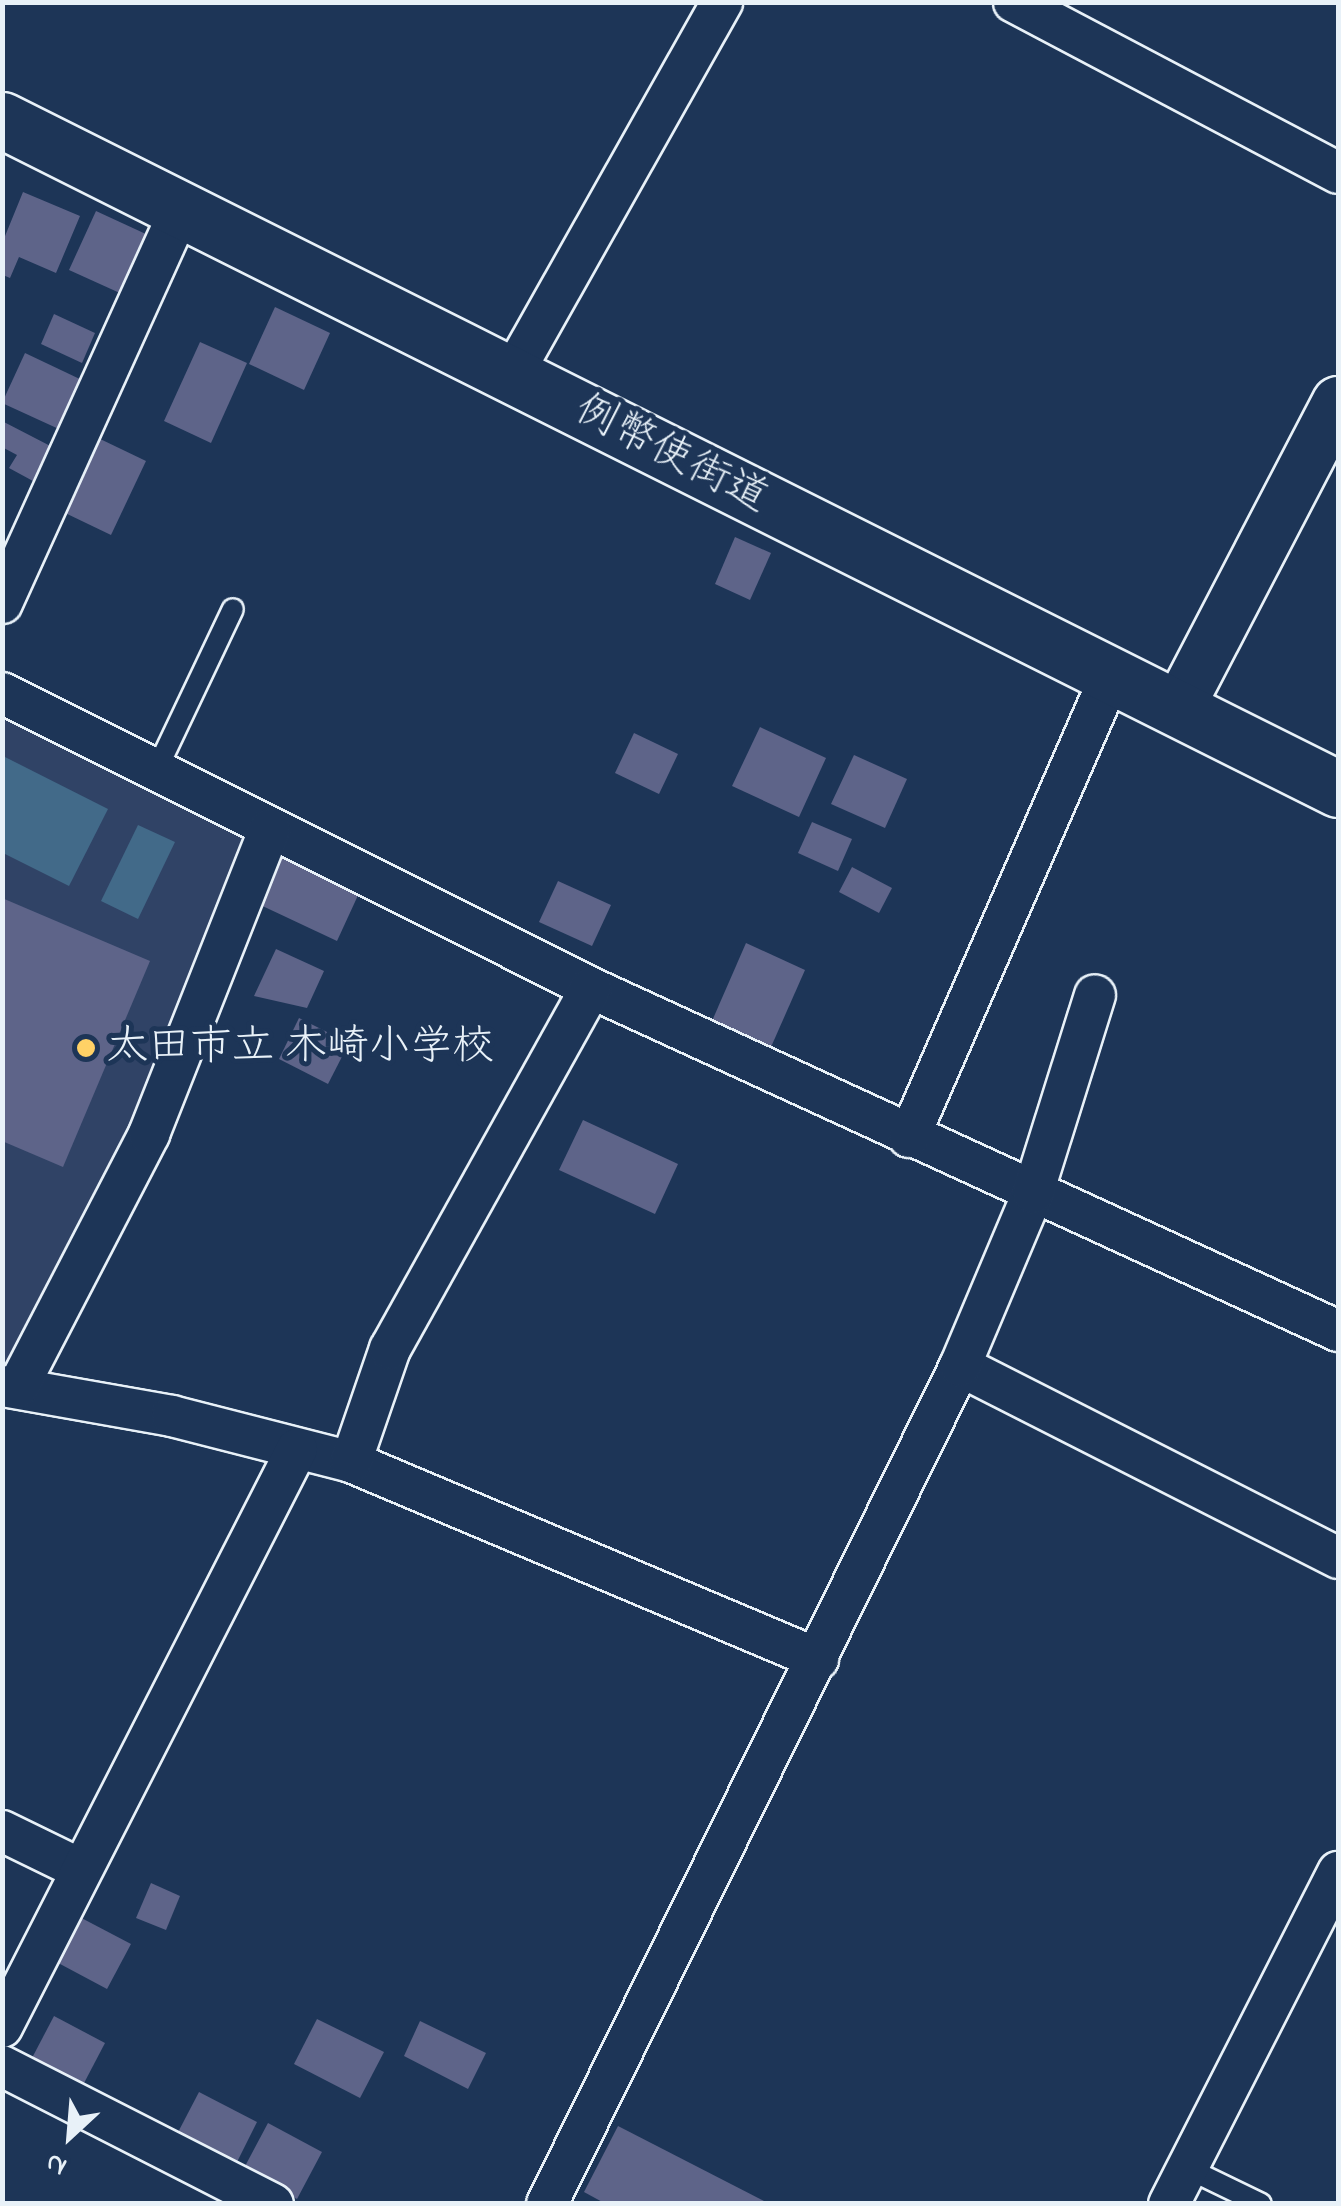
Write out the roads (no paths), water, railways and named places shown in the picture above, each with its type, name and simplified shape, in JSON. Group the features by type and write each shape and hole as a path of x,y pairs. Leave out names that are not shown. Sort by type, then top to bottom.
{"main road":[{"name":"例幣使街道","path":"2,120 1338,789"}],"street":[{"path":"1014,2 1338,173"},
{"path":"512,375 715,4"},
{"path":"2,603 181,209"},
{"path":"1178,709 1338,402"},
{"path":"909,1137 1111,675"},
{"path":"2,693 592,988 909,1137 1336,1325"},
{"path":"270,829 148,1134 10,1386 350,1462 818,1659"},
{"path":"350,1462 390,1348 592,988"},
{"path":"547,2204 960,1366 1033,1193 1095,996"},
{"path":"960,1366 1338,1558"},
{"path":"2,2027 78,1868 296,1449"},
{"path":"2,1831 78,1868"},
{"path":"1178,2186 1338,1872"},
{"path":"2,2066 273,2204"}],"lane":[{"path":"156,771 233,609"},
{"path":"1178,2186 1261,2204"}],"place":[{"name":"太田市立 木崎小学校","path":"86,1048"}]}
